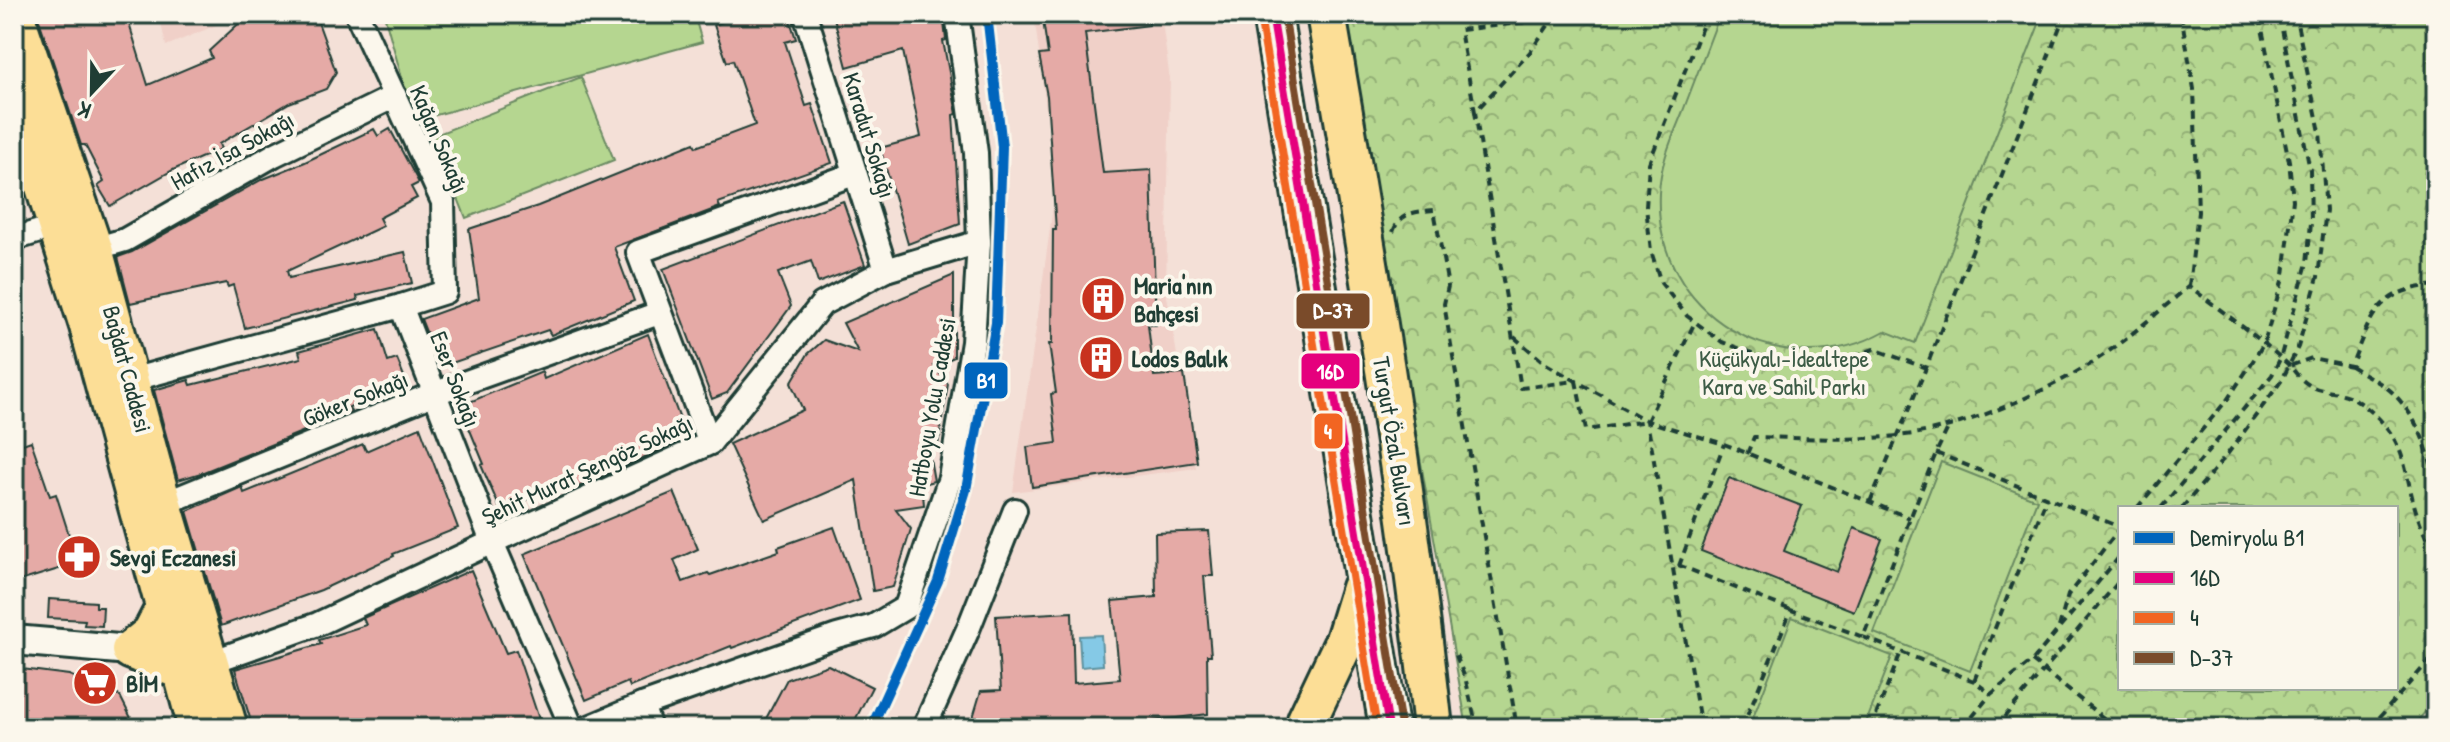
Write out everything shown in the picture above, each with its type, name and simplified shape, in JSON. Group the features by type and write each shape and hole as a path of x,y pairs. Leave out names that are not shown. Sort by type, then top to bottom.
{"highway":[{"path":"1272,14 1389,728"},
{"name":"Turgut Özal Bulvarı","path":"1326,14 1363,229 1419,597 1431,713"},
{"path":"1310,728 1307,720 1345,640 1364,578"},
{"path":"1407,728 1431,713"}],"main road":[{"name":"Bağdat Caddesi","path":"15,14 94,249 163,504 196,666 197,728"},
{"name":"Bağdat Caddesi","path":"14,92 21,134 56,226 88,326 165,606 229,728"},
{"path":"130,650 151,633 165,606"},
{"path":"130,650 196,666"}],"street":[{"name":"Kağan Sokağı","path":"357,14 443,202 445,292 401,306"},
{"name":"Karadut Sokağı","path":"805,14 886,270"},
{"name":"Hatboyu Yolu Caddesi","path":"587,728 642,705 837,636 874,626 906,607 950,478 973,342 979,242 976,153 957,14"},
{"name":"Hafız İsa Sokağı","path":"94,249 125,240 274,155 395,96"},
{"path":"710,443 638,252 854,174"},
{"path":"14,239 56,226"},
{"name":"Şehit Murat Şengöz Sokağı","path":"196,666 318,624 710,443 822,304 886,270 979,242"},
{"path":"131,380 401,306"},
{"name":"Eser Sokağı","path":"401,306 492,542 572,728"},
{"name":"Göker Sokağı","path":"163,504 433,394 659,313"},
{"path":"924,728 969,627 1015,510"},
{"path":"14,640 130,650"},
{"path":"642,705 650,728"}],"path":[{"path":"1707,14 1649,163 1646,207 1651,251 1661,283 1687,316 1722,342 1774,361 1815,365 1843,360 1874,349 1926,368"},
{"path":"1870,502 2065,14"},
{"path":"1747,454 1754,437 1847,439 1897,436 1949,426 2013,402 2092,362 2189,286 2198,212 2194,89 2181,14"},
{"path":"2139,506 2227,400 2264,343 2284,275 2293,200 2289,161 2259,14"},
{"path":"2163,506 2261,390 2280,359 2307,263 2311,223 2310,170 2279,14"},
{"path":"2184,506 2268,403 2290,366 2318,277 2326,210 2320,132 2295,14"},
{"path":"1475,112 1530,52 1554,16"},
{"path":"1554,16 1460,30 1521,388 1576,381"},
{"path":"1394,242 1393,231 1398,221 1410,213 1434,210 1448,286 1444,304 1517,728"},
{"path":"2351,366 2372,315 2388,298 2412,287 2436,285"},
{"path":"2189,286 2264,343 2304,383 2318,389 2341,392 2358,401 2386,425 2401,447 2406,462 2416,516 2426,537 2436,541"},
{"path":"1695,322 1647,421 1676,565 1701,728"},
{"path":"1513,336 1546,364 1647,421 1724,444 1910,518"},
{"path":"2290,366 2312,358 2351,366 2393,393 2419,428 2432,461 2436,491"},
{"path":"1576,381 1586,430 1647,421"},
{"path":"1863,637 1949,426"},
{"path":"1676,565 1724,444"},
{"path":"1936,453 2118,527"},
{"path":"1974,681 2047,497"},
{"path":"2058,631 2068,595 2118,531"},
{"path":"1963,728 1991,694 2032,661 2118,558"},
{"path":"1676,565 1974,681 1991,694"},
{"path":"1995,728 2118,582"},
{"path":"1742,728 1791,610"},
{"path":"1871,728 1901,652"},
{"path":"2370,728 2436,653"},
{"path":"1455,654 1466,681 1477,728"},
{"path":"2032,661 2116,728"}],"shaded area":[{"path":"159,14 243,14 166,46"},
{"path":"1034,14 1161,14 1170,80 1166,290 1196,468 1013,492 1056,186"}],"green space":[{"path":"384,14 694,14 702,42 414,121"},
{"name":"Küçükyalı-İdealtepe Kara ve Sahil Parkı","path":"1343,14 2436,14 2436,700 2411,728 1467,728"},
{"path":"1720,14 2043,14 1915,343 1885,331 1845,347 1805,351 1766,345 1731,329 1700,305 1677,274 1663,236 1660,182 1671,141"},
{"path":"581,77 614,160 466,218 433,136"},
{"path":"1941,462 2037,500 1970,671 1874,633"},
{"path":"1792,617 1892,656 1864,728 1749,728"}],"water":[{"path":"1101,635 1103,665 1081,667 1079,636"}],"building":[{"path":"37,14 126,14 148,85 212,58 209,51 249,14 315,14 336,72 326,89 289,103 219,144 221,149 173,170 110,206 98,186 104,182 85,145 81,145"},
{"path":"746,14 788,14 796,39 785,42 806,106 812,104 832,163 718,203 720,207 614,247 634,301 551,335 548,330 440,367 421,319 479,298 469,229 538,206 694,143 696,147 755,125 733,60 727,62 714,25"},
{"path":"833,14 943,14 946,40 943,41 957,114 953,115 960,224 908,244 880,148 921,137 903,51 847,67"},
{"path":"1042,14 1149,14 1149,25 1085,33 1103,173 1151,170 1156,325 1148,325 1154,376 1184,374 1197,462 1032,487 1027,447 1057,443 1051,394 1056,393 1049,344 1052,344 1053,230 1056,230 1047,96 1039,55 1048,54"},
{"path":"374,129 378,136 390,129 419,183 411,187 417,198 379,218 383,226 287,271 289,278 405,252 412,283 245,328 233,285 228,287 226,283 130,303 118,257 261,180"},
{"path":"843,201 865,265 818,283 811,261 778,273 791,306 727,393 712,399 663,269"},
{"path":"954,275 954,357 934,366 948,384 938,445 928,447 934,481 922,484 924,505 896,509 911,529 893,587 873,591 856,480 764,520 729,444 803,410 791,383 808,354 824,340 858,352 843,323"},
{"path":"378,329 388,362 397,359 407,384 349,407 351,412 178,480 154,390 189,380 191,385 301,358 299,351"},
{"path":"648,334 687,438 565,493 561,485 501,511 460,406 542,372 544,379"},
{"path":"420,427 458,528 393,554 321,590 221,626 187,511 242,487 244,493 363,444 366,451"},
{"path":"31,441 50,496 56,494 78,563 20,581 14,562 14,447"},
{"path":"1729,478 1802,506 1784,551 1837,572 1854,528 1882,539 1854,611 1701,551"},
{"path":"674,492 698,549 674,560 683,582 779,551 778,547 834,527 860,600 731,646 630,687 628,682 586,700 524,554"},
{"path":"1209,531 1213,576 1204,576 1211,655 1207,655 1208,714 1096,728 980,728 972,721 981,691 1001,690 996,616 1072,612 1074,683 1120,679 1112,601 1156,597 1155,533"},
{"path":"471,570 506,653 516,650 540,722 522,728 253,728 235,669 321,644 319,640 366,625 363,618"},
{"path":"49,599 96,602 96,607 103,607 102,626 84,625 85,620 48,618"},
{"path":"828,665 872,687 851,728 761,728 787,679"},
{"path":"14,668 69,675 120,696 136,728 14,728"}],"rail line":[{"name":"B1","path":"871,728 938,581 966,490 996,323 1002,147 987,14"}],"transit line":[{"name":"16D","path":"1272,14 1389,728"},
{"name":"D-37","path":"1284,14 1401,726"},
{"name":"4","path":"1260,16 1377,728"}],"place":[{"name":"Maria'nın Bahçesi","path":"1103,299"},
{"name":"Lodos Balık","path":"1101,358"},
{"name":"Sevgi Eczanesi","path":"79,557"},
{"name":"BİM","path":"95,683"}]}
